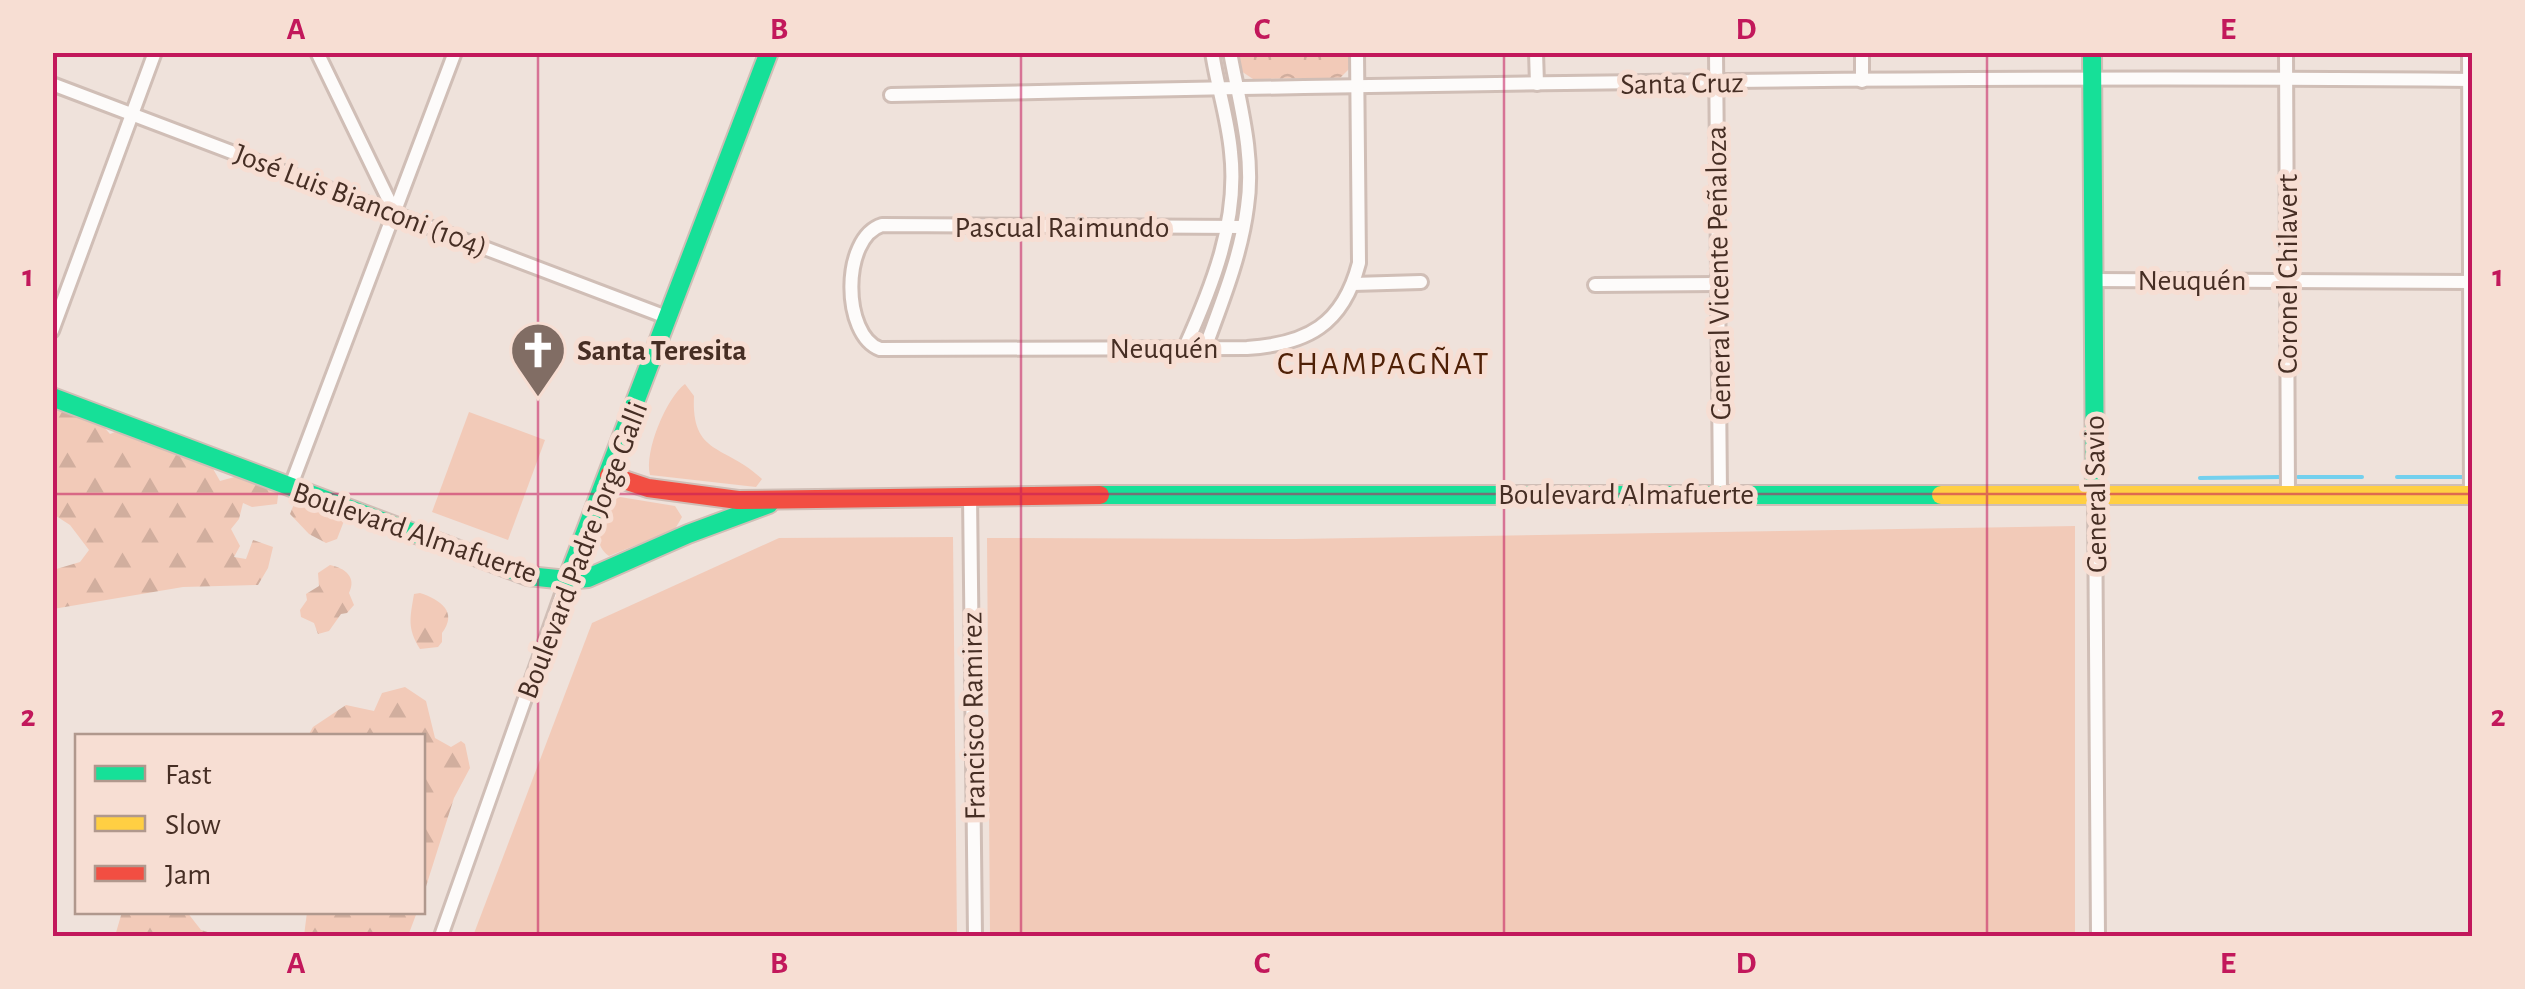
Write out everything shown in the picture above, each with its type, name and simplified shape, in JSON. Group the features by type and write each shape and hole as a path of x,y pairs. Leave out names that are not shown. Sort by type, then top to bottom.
{"main road":[{"name":"Boulevard Padre Jorge Galli","path":"567,580 769,52"},
{"name":"General Savio","path":"2092,52 2095,496"},
{"name":"Boulevard Almafuerte","path":"52,398 528,576 567,580 602,573 688,534 779,501"},
{"name":"Boulevard Almafuerte","path":"609,475 668,493 779,501 970,495 2472,495"}],"street":[{"path":"52,331 154,52"},
{"path":"317,52 395,213"},
{"path":"290,488 454,52"},
{"path":"1185,348 1199,316 1232,209 1232,155 1212,52"},
{"path":"1205,348 1236,258 1248,205 1248,168 1230,52"},
{"path":"1357,52 1358,263 1353,284 1420,282"},
{"path":"1536,52 1537,84"},
{"name":"General Vicente Peñaloza","path":"1716,52 1720,493"},
{"path":"1862,52 1862,81"},
{"name":"Coronel Chilavert","path":"2286,52 2288,496"},
{"path":"2469,52 2472,495"},
{"name":"Santa Cruz","path":"891,95 1716,82 2471,80"},
{"name":"José Luis Bianconi (104)","path":"52,84 668,318"},
{"name":"Pascual Raimundo","path":"880,349 870,346 861,334 852,285 853,267 864,236 882,226 1243,227"},
{"name":"Neuquén","path":"2092,280 2471,282"},
{"name":"Neuquén","path":"880,349 1247,348 1294,342 1332,318 1353,284"},
{"path":"1595,285 1717,284"},
{"name":"Francisco Ramirez","path":"970,495 975,936"},
{"name":"General Savio","path":"2095,496 2098,936"},
{"name":"Boulevard Padre Jorge Galli","path":"442,936 567,580"}],"green space":[{"path":"1237,53 1351,53 1351,67 1340,78 1253,79 1241,71"},
{"path":"685,384 694,396 698,429 704,439 762,479 756,487 650,475 650,453 658,426"},
{"path":"53,408 103,426 110,434 115,432 212,467 220,481 238,476 279,488 277,504 252,507 243,503 239,519 231,529 240,546 234,557 246,559 253,540 273,547 268,568 258,585 183,587 53,609 53,570 80,562 89,550 70,525 53,514"},
{"path":"469,412 545,440 508,540 432,512"},
{"path":"620,497 675,506 682,517 675,529 609,556 600,544 600,530 611,501"},
{"path":"309,501 335,510 344,521 337,539 326,543 309,534 290,514 294,504"},
{"path":"2075,526 2075,936 990,936 987,538 1295,539"},
{"path":"953,537 957,936 473,936 592,623 779,538"},
{"path":"330,565 345,571 350,578 349,593 354,605 341,614 329,631 318,634 314,623 301,617 300,610 307,600 306,594 319,586 318,573"},
{"path":"414,594 435,599 448,613 438,647 420,649 413,635"},
{"path":"405,687 426,701 435,738 451,747 461,741 465,744 470,768 454,798 425,890 425,734 309,734 313,727 346,705 374,711 382,693"},
{"path":"121,914 189,914 201,930 221,936 115,936"},
{"path":"307,914 416,914 408,936 304,936"}],"waterway":[{"path":"2200,478 2280,477"},
{"path":"2298,477 2362,477"},
{"path":"2397,477 2463,477"}],"traffic: fast":[{"path":"567,580 769,52"},
{"path":"2092,52 2095,496"},
{"path":"52,397 528,576 588,578 769,504"},
{"path":"1100,495 1941,495"}],"traffic: slow":[{"path":"1941,495 2472,495"}],"traffic: jam":[{"path":"609,475 648,488 738,500 1100,495"}],"place":[{"name":"Santa Teresita","path":"538,399"}],"district":[{"name":"CHAMPAGÑAT","path":"1384,363"}]}
